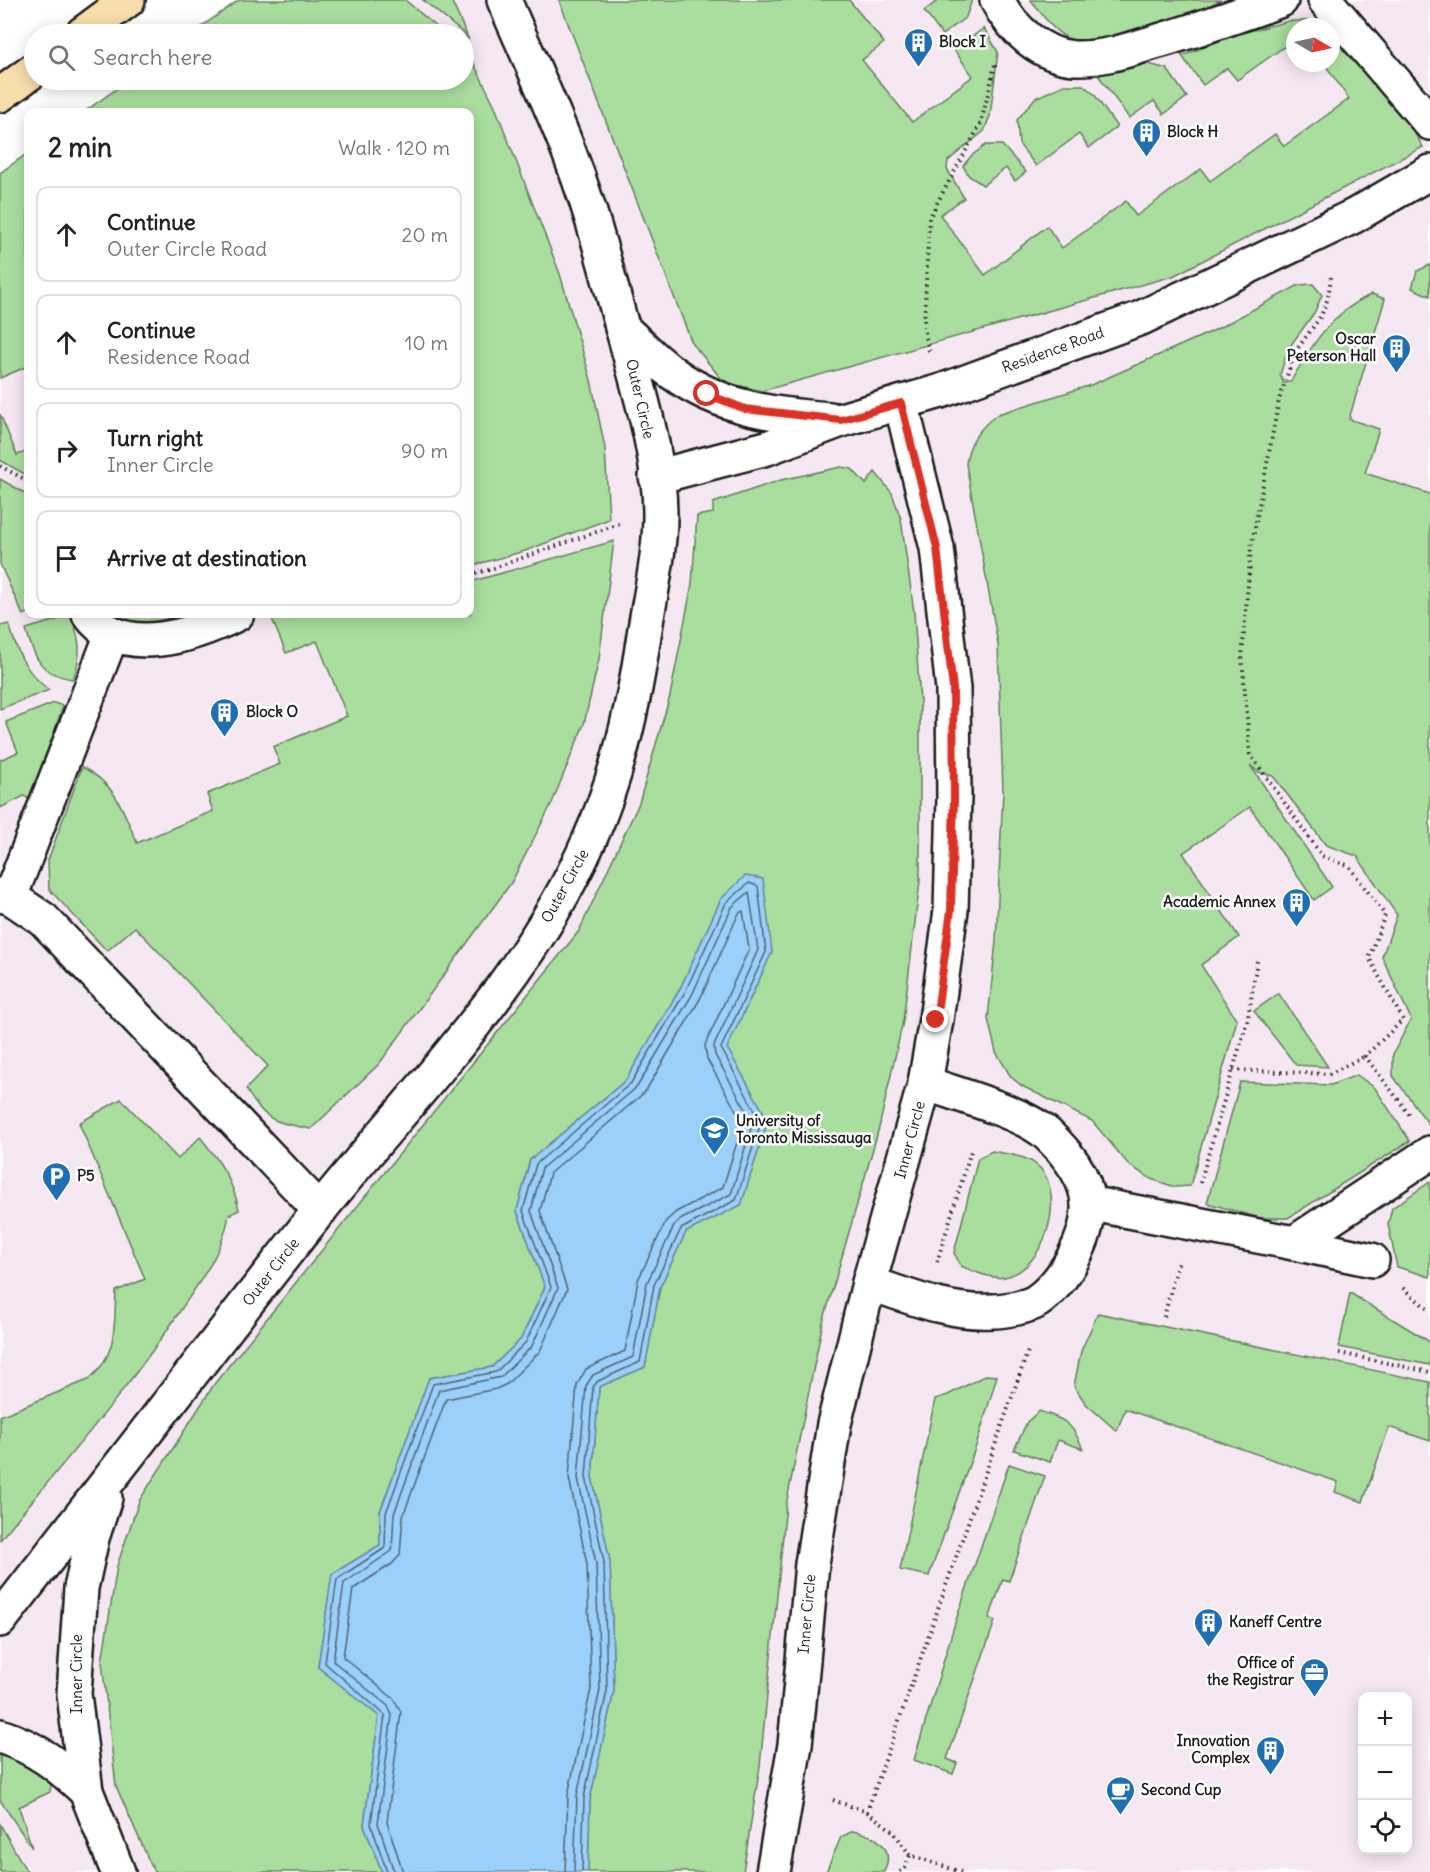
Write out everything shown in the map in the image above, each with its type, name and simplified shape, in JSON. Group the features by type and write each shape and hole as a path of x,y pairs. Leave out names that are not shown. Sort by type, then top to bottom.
{"main road":[{"path":"96,24 128,0"},
{"path":"0,95 24,77"}],"street":[{"name":"Outer Circle","path":"0,1620 112,1473 320,1210 491,1002 536,938 590,840 612,780 638,675 657,548 660,514 656,477 644,408 603,252 573,161 504,0"},
{"path":"1002,9 1033,43 1072,58 1106,57 1202,28 1281,0"},
{"path":"1325,0 1430,123"},
{"name":"Residence Road","path":"656,477 767,448 841,420 941,392 1141,318 1354,216 1430,172"},
{"path":"622,328 673,374 707,394 745,409 841,420"},
{"name":"Inner Circle","path":"773,1872 795,1745 812,1564 834,1424 869,1283 925,1083 951,910 954,798 953,689 937,548 901,403"},
{"path":"228,618 144,641 100,624 5,896 43,919 320,1210"},
{"path":"869,1283 940,1306 993,1311 1035,1302 1065,1275 1081,1241 1088,1203 1075,1164 1045,1132 1013,1115 925,1083"},
{"path":"1294,1243 1430,1153"},
{"path":"1088,1203 1372,1260"},
{"name":"Inner Circle","path":"112,1473 92,1538 81,1588 74,1694 86,1791 118,1872"},
{"path":"0,1736 21,1743 53,1760 86,1791"}],"path":[{"path":"932,357 924,327 929,218 981,123 1002,9"},
{"path":"1233,1070 1329,1074 1365,1056 1403,1020 1369,958 1384,915 1349,866 1322,856 1250,754 1242,657 1251,549 1279,400 1295,352 1321,316 1331,277"},
{"path":"0,466 24,479"},
{"path":"474,573 622,523"},
{"path":"1199,1188 1248,1018 1257,961"},
{"path":"1365,1056 1410,1116"},
{"path":"925,1302 971,1151"},
{"path":"1164,1317 1181,1254"},
{"path":"867,1812 1029,1346"},
{"path":"1339,1353 1430,1372"},
{"path":"833,1800 867,1812 893,1831 910,1855 961,1872"},
{"path":"900,1872 906,1868 910,1855"}],"shaded area":[{"name":"University of Toronto Mississauga","path":"239,0 1430,0 1430,1872 0,1872 0,173 24,156 24,618 474,618 474,108 90,108 115,90 474,90 474,24 205,24"}],"green space":[{"path":"239,0 405,0 433,24 205,24"},
{"path":"423,0 451,0 462,24 452,24"},
{"path":"559,0 849,0 884,43 862,60 912,122 973,76 954,50 984,28 998,52 990,116 984,131 948,161 947,169 964,198 940,215 985,275 1047,226 1062,248 1126,201 1136,216 1201,169 1210,181 1275,134 1284,146 1349,99 1330,72 1340,72 1340,44 1411,127 1423,147 1173,276 762,391 724,382 692,343"},
{"path":"939,0 972,0 966,17 942,35 924,11"},
{"path":"1031,0 1221,0 1204,8 1116,36 1081,41 1070,39 1059,32"},
{"path":"1286,22 1286,45 1237,80 1227,68 1203,85 1182,56 1231,36"},
{"path":"1145,63 1167,69 1187,97 1164,114 1154,101 1129,118 1098,75"},
{"path":"474,64 494,104 560,274 591,380 605,448 609,519 525,551 474,565 474,108 90,108 115,90 474,90"},
{"path":"1064,85 1083,85 1094,94 1117,127 1089,148 1079,134 1036,166 1019,144 1017,120 1035,98"},
{"path":"986,145 1002,145 1026,172 1015,181 1006,168 983,185 969,176 963,166 971,156"},
{"path":"24,156 24,368 0,378 0,173"},
{"path":"1430,265 1430,296 1412,288 1417,271"},
{"path":"1313,284 1322,295 1314,313 1288,349 1280,375 1284,383 1291,381 1324,330 1345,310 1372,294 1385,299 1349,419 1379,429 1365,473 1430,494 1430,1126 1393,1076 1393,1054 1411,1019 1382,957 1397,915 1357,856 1326,845 1273,776 1258,772 1250,765 1332,887 1314,900 1250,807 1183,853 1239,937 1201,965 1237,1020 1190,1186 1175,1187 1151,1179 1129,1165 1092,1121 1022,1086 1011,1077 996,1052 988,1019 996,941 1003,791 998,644 966,464 967,456 976,435 998,414 1091,385 1213,331 1299,285"},
{"path":"0,414 17,455 24,452 24,474 0,460"},
{"path":"841,467 852,469 866,484 875,472 892,493 901,519 914,612 920,701 920,881 903,1021 879,1128 822,1326 786,1505 760,1766 743,1872 588,1872 590,1799 614,1691 610,1561 592,1477 599,1387 645,1367 660,1287 686,1232 741,1205 768,1120 727,1048 772,952 721,899 680,989 626,1080 530,1160 517,1211 545,1287 521,1339 492,1367 429,1378 380,1512 380,1545 332,1574 318,1667 379,1716 364,1825 382,1872 154,1872 116,1786 102,1662 117,1566 139,1501 215,1383 579,931 639,803 670,696 692,584 697,516 713,513 713,503 781,480"},
{"path":"0,479 24,493 24,615 0,564"},
{"path":"614,541 599,659 584,724 552,803 511,883 379,1064 311,1129 280,1122 265,1114 246,1089 268,1066 135,927 107,951 49,889 48,860 82,767 103,781 111,790 137,843 213,811 207,794 280,764 273,747 347,716 317,641 286,653 272,618 474,618 474,581"},
{"path":"71,618 79,647 78,663 73,679 53,674 40,663 26,629"},
{"path":"124,618 170,618 148,623"},
{"path":"9,624 23,661 34,676 49,690 0,709 0,626"},
{"path":"54,703 63,706 31,800 24,796 0,808 0,760 18,752 6,722"},
{"path":"1278,994 1328,1067 1296,1065 1254,1011"},
{"path":"1357,1075 1375,1088 1410,1141 1288,1218 1260,1218 1207,1203 1240,1082 1331,1085"},
{"path":"121,1099 178,1159 200,1137 225,1172 239,1210 229,1215 222,1240 211,1264 140,1368 0,1540 0,1416 88,1380 98,1371 105,1361 113,1339 116,1291 145,1279 79,1123"},
{"path":"992,1151 1018,1156 1035,1164 1048,1181 1051,1196 1051,1213 1041,1247 1031,1261 1019,1271 1000,1278 961,1266 954,1253 978,1158"},
{"path":"1430,1182 1430,1277 1397,1267 1388,1224 1392,1208"},
{"path":"1350,1293 1430,1342 1430,1365 1339,1347"},
{"path":"1098,1313 1430,1382 1430,1441 1389,1427 1363,1502 1335,1492 1338,1482 1125,1409 1117,1431 1086,1404 1074,1386 1081,1351"},
{"path":"986,1375 997,1376 977,1443 929,1576 900,1570 935,1399 948,1395"},
{"path":"1039,1411 1067,1423 1083,1449 1058,1440 1050,1462 1014,1450 1027,1422"},
{"path":"1009,1464 1045,1476 1009,1581 1003,1579 989,1619 995,1621 947,1759 957,1763 953,1774 914,1760 954,1626"},
{"path":"0,1755 38,1770 51,1785 50,1792 19,1807 32,1848 0,1800"},
{"path":"0,1824 27,1872 0,1872"},
{"path":"853,1831 869,1835 881,1843 887,1855 884,1872 826,1872 841,1837"}],"water":[{"path":"745,876 763,879 772,952 727,1048 768,1120 741,1205 686,1232 660,1287 645,1367 599,1387 592,1477 610,1561 614,1691 590,1799 588,1872 382,1872 364,1825 379,1716 318,1667 332,1574 380,1545 380,1512 429,1378 492,1367 521,1339 545,1287 517,1211 530,1160 626,1080 680,989 721,899"}],"place":[{"name":"Block I","path":"918,68"},
{"name":"Block H","path":"1146,158"},
{"name":"Oscar Peterson Hall","path":"1397,374"},
{"name":"Block O","path":"225,738"},
{"name":"Academic Annex","path":"1297,928"},
{"name":"University of Toronto Mississauga","path":"715,1156"},
{"name":"P5","path":"56,1202"},
{"name":"Kaneff Centre","path":"1208,1648"},
{"name":"Office of the Registrar","path":"1315,1698"},
{"name":"Innovation Complex","path":"1271,1776"},
{"name":"Second Cup","path":"1120,1816"}],"route":[{"path":"707,394 745,409 784,416 841,420 901,403 937,548 953,689 954,798 951,910 936,1020"}]}
